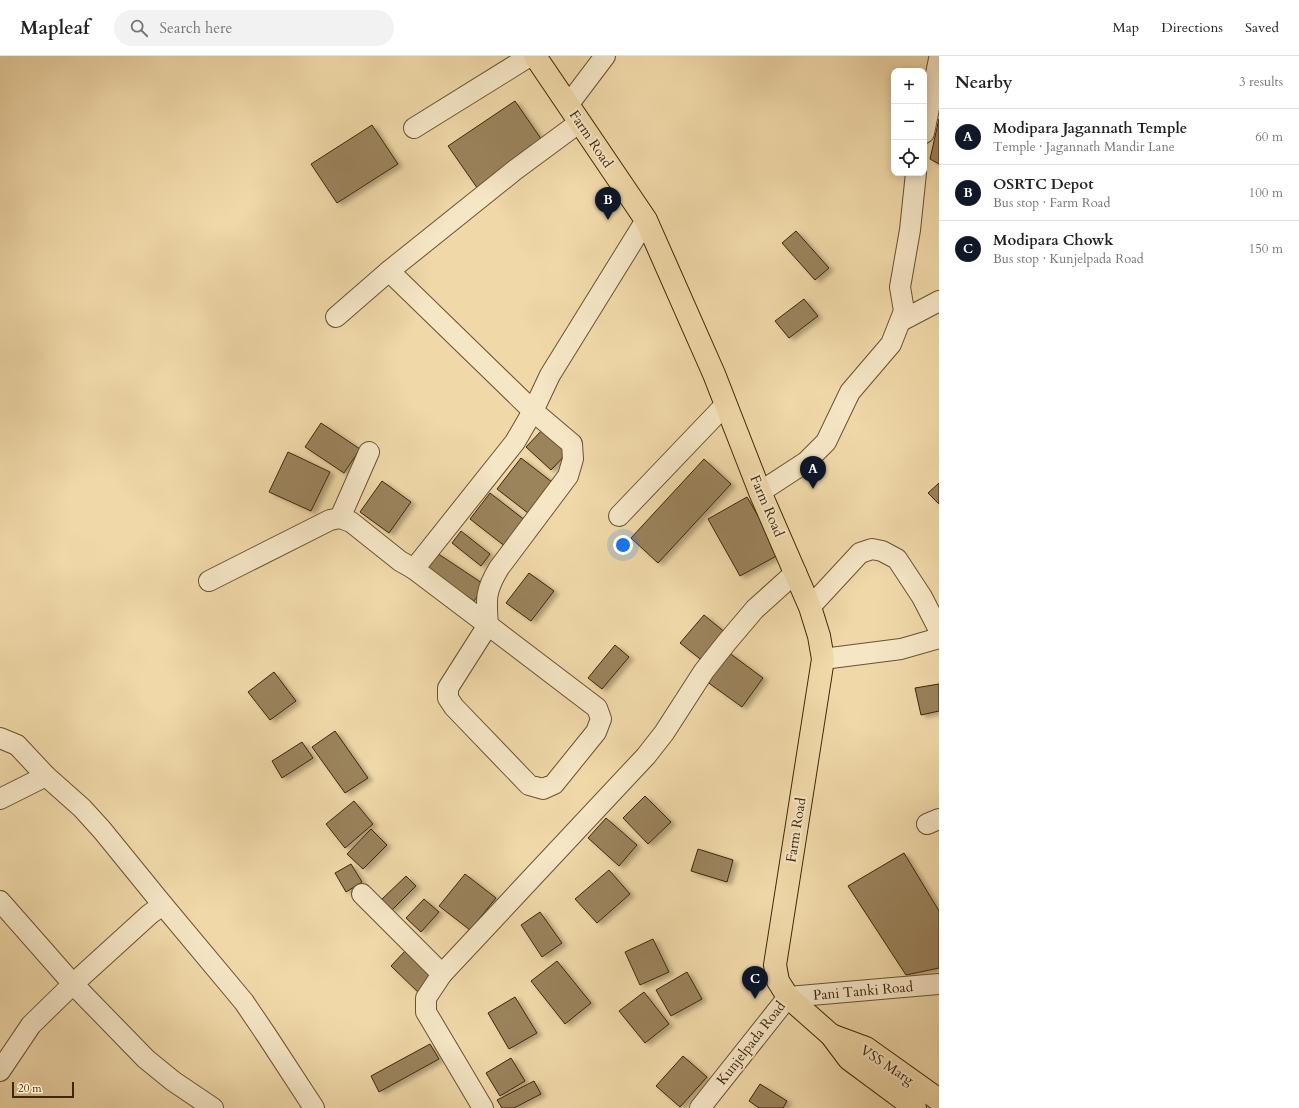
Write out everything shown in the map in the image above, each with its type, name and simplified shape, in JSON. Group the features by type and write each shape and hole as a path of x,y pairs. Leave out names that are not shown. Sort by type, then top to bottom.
{"main road":[{"name":"Farm Road","path":"535,56 646,220 714,374 760,492 796,572 810,607 819,636 823,658 775,965 778,982 788,997"},
{"name":"VSS Marg","path":"788,997 831,1035 849,1059 915,1108"},
{"name":"VSS Marg","path":"831,1035 866,1048 939,1100"}],"street":[{"path":"414,128 530,56"},
{"path":"336,317 389,271 515,170 574,114 605,56"},
{"path":"927,118 939,59"},
{"path":"760,492 806,462 826,442 850,392 891,344 904,311 900,287 910,230 916,176"},
{"path":"414,569 515,442 533,411 550,375 646,220"},
{"path":"209,581 330,520 340,518 351,522 400,561 414,569 488,625 597,708 601,719 596,732 554,784 543,789 529,785 454,707 448,698 448,688 488,625 486,601 491,582 499,568 568,476 573,459 572,444 533,411 389,271"},
{"path":"901,320 939,301"},
{"path":"619,516 726,404"},
{"path":"340,518 369,452"},
{"path":"810,607 860,553 872,548 882,551 897,559 922,596 939,630"},
{"path":"483,1108 426,1012 426,998 442,974 646,756 664,733 704,671 727,642 755,609 796,572"},
{"path":"823,658 901,649 939,638"},
{"path":"0,738 17,745 46,776 82,808 102,830 244,1002 312,1107"},
{"path":"0,798 46,776"},
{"path":"362,894 442,974"},
{"path":"0,901 73,984 146,1059 173,1081 213,1108"},
{"path":"0,1071 31,1025 73,984 150,914 163,905"},
{"name":"Pani Tanki Road","path":"788,997 939,984"},
{"name":"Kunjelpada Road","path":"700,1108 788,997"}],"building":[{"path":"515,101 544,143 478,189 448,146"},
{"path":"939,119 939,164 930,159"},
{"path":"372,125 398,164 337,203 311,164"},
{"path":"796,231 829,268 815,280 782,243"},
{"path":"804,299 818,316 789,338 775,321"},
{"path":"321,423 360,449 344,473 305,447"},
{"path":"543,429 568,452 551,470 526,447"},
{"path":"288,452 330,472 311,511 269,492"},
{"path":"521,458 552,482 528,513 497,489"},
{"path":"704,459 731,484 658,563 631,538"},
{"path":"382,481 411,502 389,533 360,512"},
{"path":"939,483 939,504 928,493"},
{"path":"490,493 526,521 506,547 470,519"},
{"path":"747,497 780,554 740,576 708,519"},
{"path":"461,531 490,554 481,566 452,543"},
{"path":"437,553 485,585 474,601 426,569"},
{"path":"529,573 554,591 531,621 506,603"},
{"path":"704,615 727,634 704,662 680,643"},
{"path":"615,645 629,657 602,689 588,678"},
{"path":"728,652 763,678 742,707 706,681"},
{"path":"274,672 296,701 270,720 248,692"},
{"path":"939,684 939,711 921,715 915,688"},
{"path":"335,731 368,778 345,793 312,747"},
{"path":"302,742 313,758 282,778 272,761"},
{"path":"645,796 671,822 648,844 623,818"},
{"path":"354,801 373,824 345,848 326,824"},
{"path":"606,818 637,845 619,866 588,838"},
{"path":"371,829 387,845 363,869 347,854"},
{"path":"698,849 733,860 727,882 691,871"},
{"path":"904,853 939,911 939,968 906,975 848,886"},
{"path":"351,864 362,882 346,892 335,873"},
{"path":"609,870 630,894 597,923 575,899"},
{"path":"465,874 496,898 470,930 439,906"},
{"path":"406,876 416,886 391,911 380,901"},
{"path":"424,899 439,912 421,932 406,918"},
{"path":"540,912 562,943 542,957 521,925"},
{"path":"653,939 669,972 640,985 625,952"},
{"path":"406,950 436,975 421,995 391,966"},
{"path":"557,961 591,1003 565,1024 531,981"},
{"path":"687,972 702,999 671,1016 656,990"},
{"path":"644,992 669,1024 645,1043 619,1011"},
{"path":"515,997 537,1033 509,1049 488,1013"},
{"path":"430,1044 439,1059 379,1092 371,1076"},
{"path":"683,1056 707,1077 680,1107 656,1086"},
{"path":"511,1058 525,1081 500,1096 486,1073"},
{"path":"534,1081 541,1094 514,1108 502,1108 497,1100"},
{"path":"760,1084 787,1101 783,1108 759,1108 749,1101"}],"place":[{"name":"OSRTC Depot","path":"608,220"},
{"name":"Modipara Jagannath Temple","path":"813,489"},
{"name":"Modipara Chowk","path":"755,999"}]}
